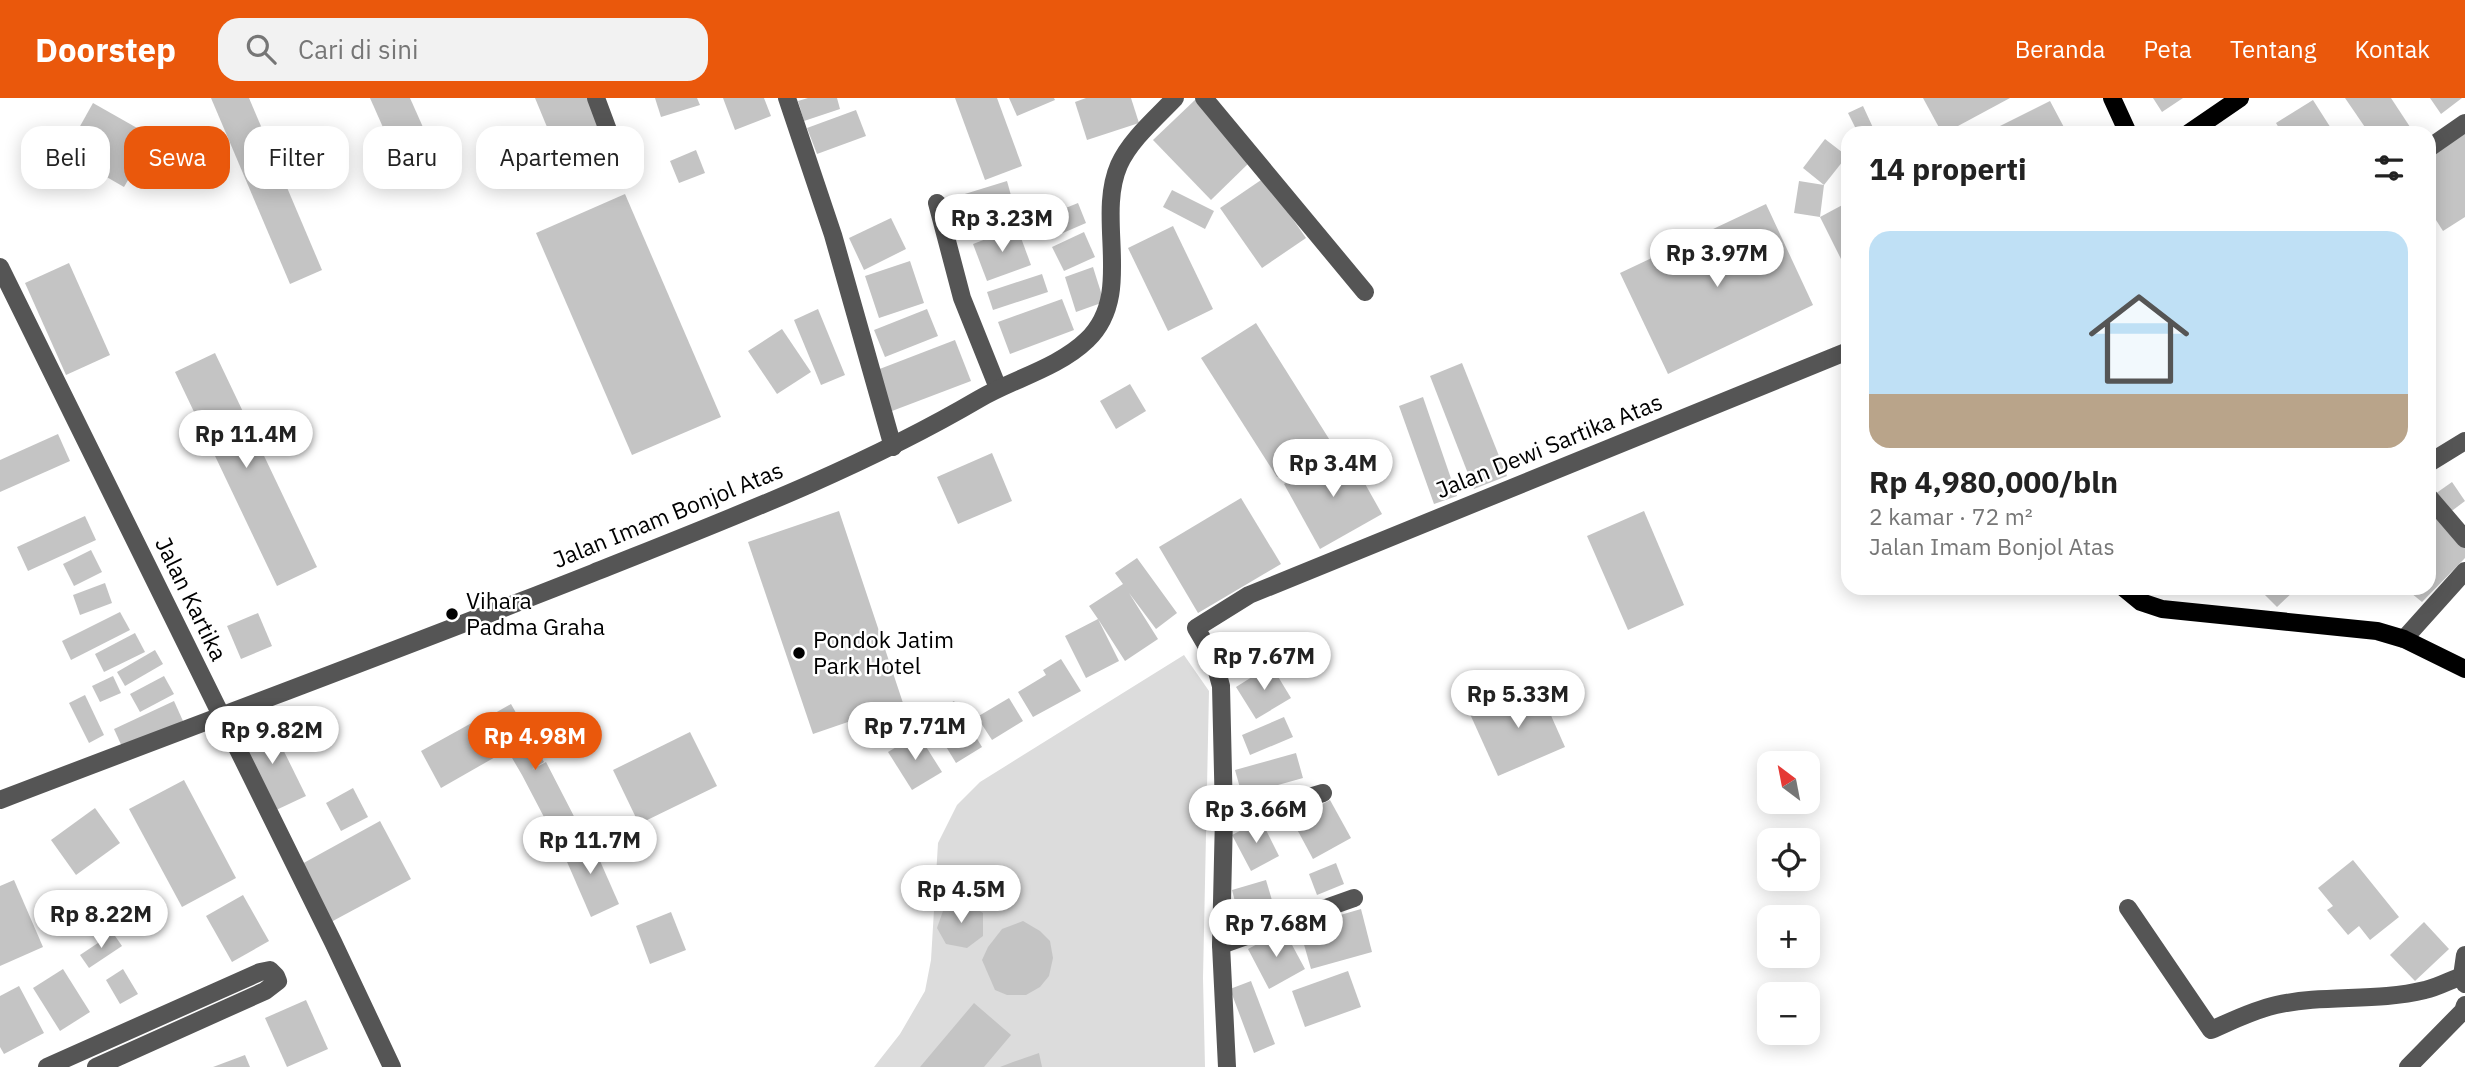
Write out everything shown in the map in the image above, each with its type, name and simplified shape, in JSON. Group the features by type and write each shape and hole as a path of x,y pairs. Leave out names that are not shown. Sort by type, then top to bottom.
{"main road":[{"path":"2112,98 2125,126"},
{"path":"2199,126 2240,98"},
{"path":"2132,595 2141,602 2162,609 2358,627 2404,639 2463,666"}],"street":[{"path":"596,98 606,126"},
{"path":"787,98 833,235 893,447"},
{"name":"Jalan Imam Bonjol Atas","path":"0,800 680,539 893,447 998,388 1066,356 1090,338 1105,313 1113,275 1110,202 1119,164 1127,151 1175,98"},
{"path":"1204,98 1365,292"},
{"path":"2436,143 2465,123"},
{"path":"937,203 962,298 998,388"},
{"name":"Jalan Kartika","path":"0,267 392,1067"},
{"name":"Jalan Dewi Sartika Atas","path":"1224,817 1221,686 1213,657 1196,628 1249,594 1841,354"},
{"path":"2436,459 2465,441"},
{"path":"2436,505 2465,539"},
{"path":"2404,639 2465,571"},
{"path":"1227,1067 1221,945 1224,817 1269,809 1323,793"},
{"path":"1221,945 1354,898"},
{"path":"2128,908 2211,1030 2276,1005 2321,999 2400,995 2428,990 2464,978 2465,955"},
{"path":"47,1067 260,972 270,970 276,976 278,981 265,991 96,1067"},
{"path":"2408,1067 2463,1011 2465,1005"}],"shaded area":[{"path":"1184,655 1209,691 1203,978 1205,1067 874,1067 900,1034 925,991 931,960 938,843 957,805 980,782"}],"building":[{"path":"211,98 249,98 261,126 244,126 244,176 230,143 230,126 223,126"},
{"path":"370,98 410,98 422,126 382,126"},
{"path":"535,98 589,98 601,126 547,126"},
{"path":"655,98 697,98 700,105 661,117"},
{"path":"723,98 764,98 771,116 735,130"},
{"path":"808,98 837,98 840,109 804,121 798,101"},
{"path":"955,98 997,98 1022,166 985,180"},
{"path":"1009,98 1054,98 1055,100 1017,116"},
{"path":"1086,98 1131,98 1139,123 1087,140 1075,102"},
{"path":"1923,98 2010,98 1958,126 1938,126"},
{"path":"2153,98 2183,98 2162,112"},
{"path":"2345,98 2391,98 2409,126 2364,126"},
{"path":"2430,98 2462,98 2441,114"},
{"path":"1196,99 1253,159 1211,200 1153,140"},
{"path":"2313,100 2330,126 2278,126 2276,123"},
{"path":"2050,101 2063,126 2000,126"},
{"path":"93,103 134,126 124,126 124,187 110,179 110,126 80,126"},
{"path":"1863,106 1872,126 1854,126 1848,113"},
{"path":"856,110 866,136 817,154 807,128"},
{"path":"2465,132 2465,217 2443,231 2436,220 2436,150"},
{"path":"1825,139 1841,151 1841,164 1824,185 1803,168"},
{"path":"696,150 705,173 679,183 670,161"},
{"path":"1264,178 1306,238 1262,268 1220,208"},
{"path":"1007,181 1017,217 965,232 955,197"},
{"path":"1799,181 1824,185 1820,217 1794,213"},
{"path":"250,189 288,189 322,270 290,284"},
{"path":"1172,190 1214,211 1205,229 1163,207"},
{"path":"625,194 721,417 632,455 536,233"},
{"path":"1078,203 1086,223 1049,239 1041,218"},
{"path":"1766,204 1813,305 1668,374 1620,273"},
{"path":"1841,206 1841,259 1820,217"},
{"path":"891,218 906,249 864,270 849,238"},
{"path":"1173,226 1213,309 1168,331 1128,248"},
{"path":"1017,227 1031,265 987,281 973,244"},
{"path":"1084,232 1095,257 1064,271 1052,247"},
{"path":"910,261 924,303 879,318 865,276"},
{"path":"69,263 110,355 66,375 25,283"},
{"path":"1093,267 1104,302 1076,312 1065,277"},
{"path":"1042,274 1048,292 993,310 987,292"},
{"path":"1062,299 1074,330 1010,354 998,322"},
{"path":"818,309 845,375 821,385 794,320"},
{"path":"927,309 938,336 885,357 874,330"},
{"path":"1256,323 1331,442 1277,477 1201,358"},
{"path":"782,329 811,372 777,394 748,351"},
{"path":"955,340 971,381 892,411 877,370"},
{"path":"215,353 317,567 277,586 175,372"},
{"path":"1462,363 1507,476 1474,489 1430,376"},
{"path":"1130,384 1146,411 1116,429 1100,401"},
{"path":"1423,397 1457,496 1434,504 1399,406"},
{"path":"58,434 70,461 0,492 0,460"},
{"path":"1346,450 1382,514 1320,549 1284,484"},
{"path":"992,453 1012,501 958,524 937,477"},
{"path":"2452,482 2465,501 2449,513 2436,493"},
{"path":"1241,498 1281,564 1198,613 1159,547"},
{"path":"839,511 903,703 813,734 748,542"},
{"path":"1644,511 1684,605 1628,630 1587,536"},
{"path":"85,516 96,540 28,571 17,547"},
{"path":"2436,519 2465,543 2465,558 2436,588"},
{"path":"91,550 102,572 74,586 63,564"},
{"path":"1137,558 1177,613 1156,629 1129,593 1158,639 1125,661 1089,606 1123,584 1115,573"},
{"path":"105,583 112,603 80,615 73,595"},
{"path":"2265,595 2290,595 2277,607"},
{"path":"2414,595 2429,595 2422,602"},
{"path":"120,612 130,630 71,660 62,641"},
{"path":"258,613 272,646 241,659 227,626"},
{"path":"1098,619 1119,661 1086,678 1065,636"},
{"path":"135,633 145,652 104,672 95,654"},
{"path":"1264,649 1271,665 1240,678 1234,661"},
{"path":"155,650 163,664 125,686 117,672"},
{"path":"1061,659 1081,691 1033,717 1018,692 1046,675 1043,670"},
{"path":"1271,665 1291,698 1256,719 1236,687"},
{"path":"113,676 121,693 100,702 92,686"},
{"path":"164,676 174,694 140,712 130,694"},
{"path":"1537,684 1565,747 1498,776 1470,714"},
{"path":"85,695 104,735 89,743 69,703"},
{"path":"1009,698 1023,721 992,740 977,717"},
{"path":"174,701 183,721 123,749 114,729"},
{"path":"954,701 982,747 956,763 928,717"},
{"path":"511,704 544,762 531,770 546,762 580,828 556,840 488,717"},
{"path":"1284,717 1293,737 1250,755 1242,735"},
{"path":"477,720 497,756 441,788 421,751"},
{"path":"269,721 306,796 274,811 238,736"},
{"path":"690,732 717,786 639,824 613,770"},
{"path":"918,734 942,772 912,790 888,752"},
{"path":"1296,753 1303,778 1242,795 1235,770"},
{"path":"184,780 236,878 182,907 129,809"},
{"path":"353,788 368,817 341,831 326,803"},
{"path":"1330,800 1351,838 1313,859 1292,820"},
{"path":"95,808 120,843 76,875 51,840"},
{"path":"1261,820 1279,856 1251,871 1232,835"},
{"path":"380,821 411,879 331,922 300,865"},
{"path":"589,836 619,904 591,917 561,848"},
{"path":"2353,860 2399,917 2370,940 2359,926 2348,935 2327,910 2333,906 2318,888"},
{"path":"1336,863 1344,884 1317,895 1309,874"},
{"path":"14,880 43,947 0,966 0,886"},
{"path":"1266,880 1274,907 1239,917 1232,890"},
{"path":"243,895 269,941 232,962 206,916"},
{"path":"965,902 983,913 983,936 967,948 946,944 937,928 944,908"},
{"path":"1361,909 1372,952 1311,969 1299,927"},
{"path":"671,912 686,950 650,964 636,926"},
{"path":"1023,921 1050,941 1053,958 1049,976 1040,987 1026,995 1007,995 995,990 982,960 1002,929"},
{"path":"2424,922 2449,949 2415,981 2390,955"},
{"path":"1284,930 1305,969 1269,989 1248,949"},
{"path":"113,933 122,946 89,968 80,955"},
{"path":"63,969 90,1012 60,1031 33,988"},
{"path":"123,969 138,994 120,1004 106,980"},
{"path":"1348,971 1361,1007 1305,1027 1292,991"},
{"path":"1251,981 1275,1044 1254,1053 1230,989"},
{"path":"19,986 44,1033 4,1054 0,1047 0,996"},
{"path":"306,1000 328,1049 287,1067 265,1018"},
{"path":"974,1003 1011,1035 984,1067 920,1067"},
{"path":"1039,1053 1042,1067 1000,1067 1013,1062"},
{"path":"245,1055 250,1067 213,1067"}],"place":[{"name":"Vihara Padma Graha","path":"452,614"},
{"name":"Pondok Jatim Park Hotel","path":"799,653"}]}
